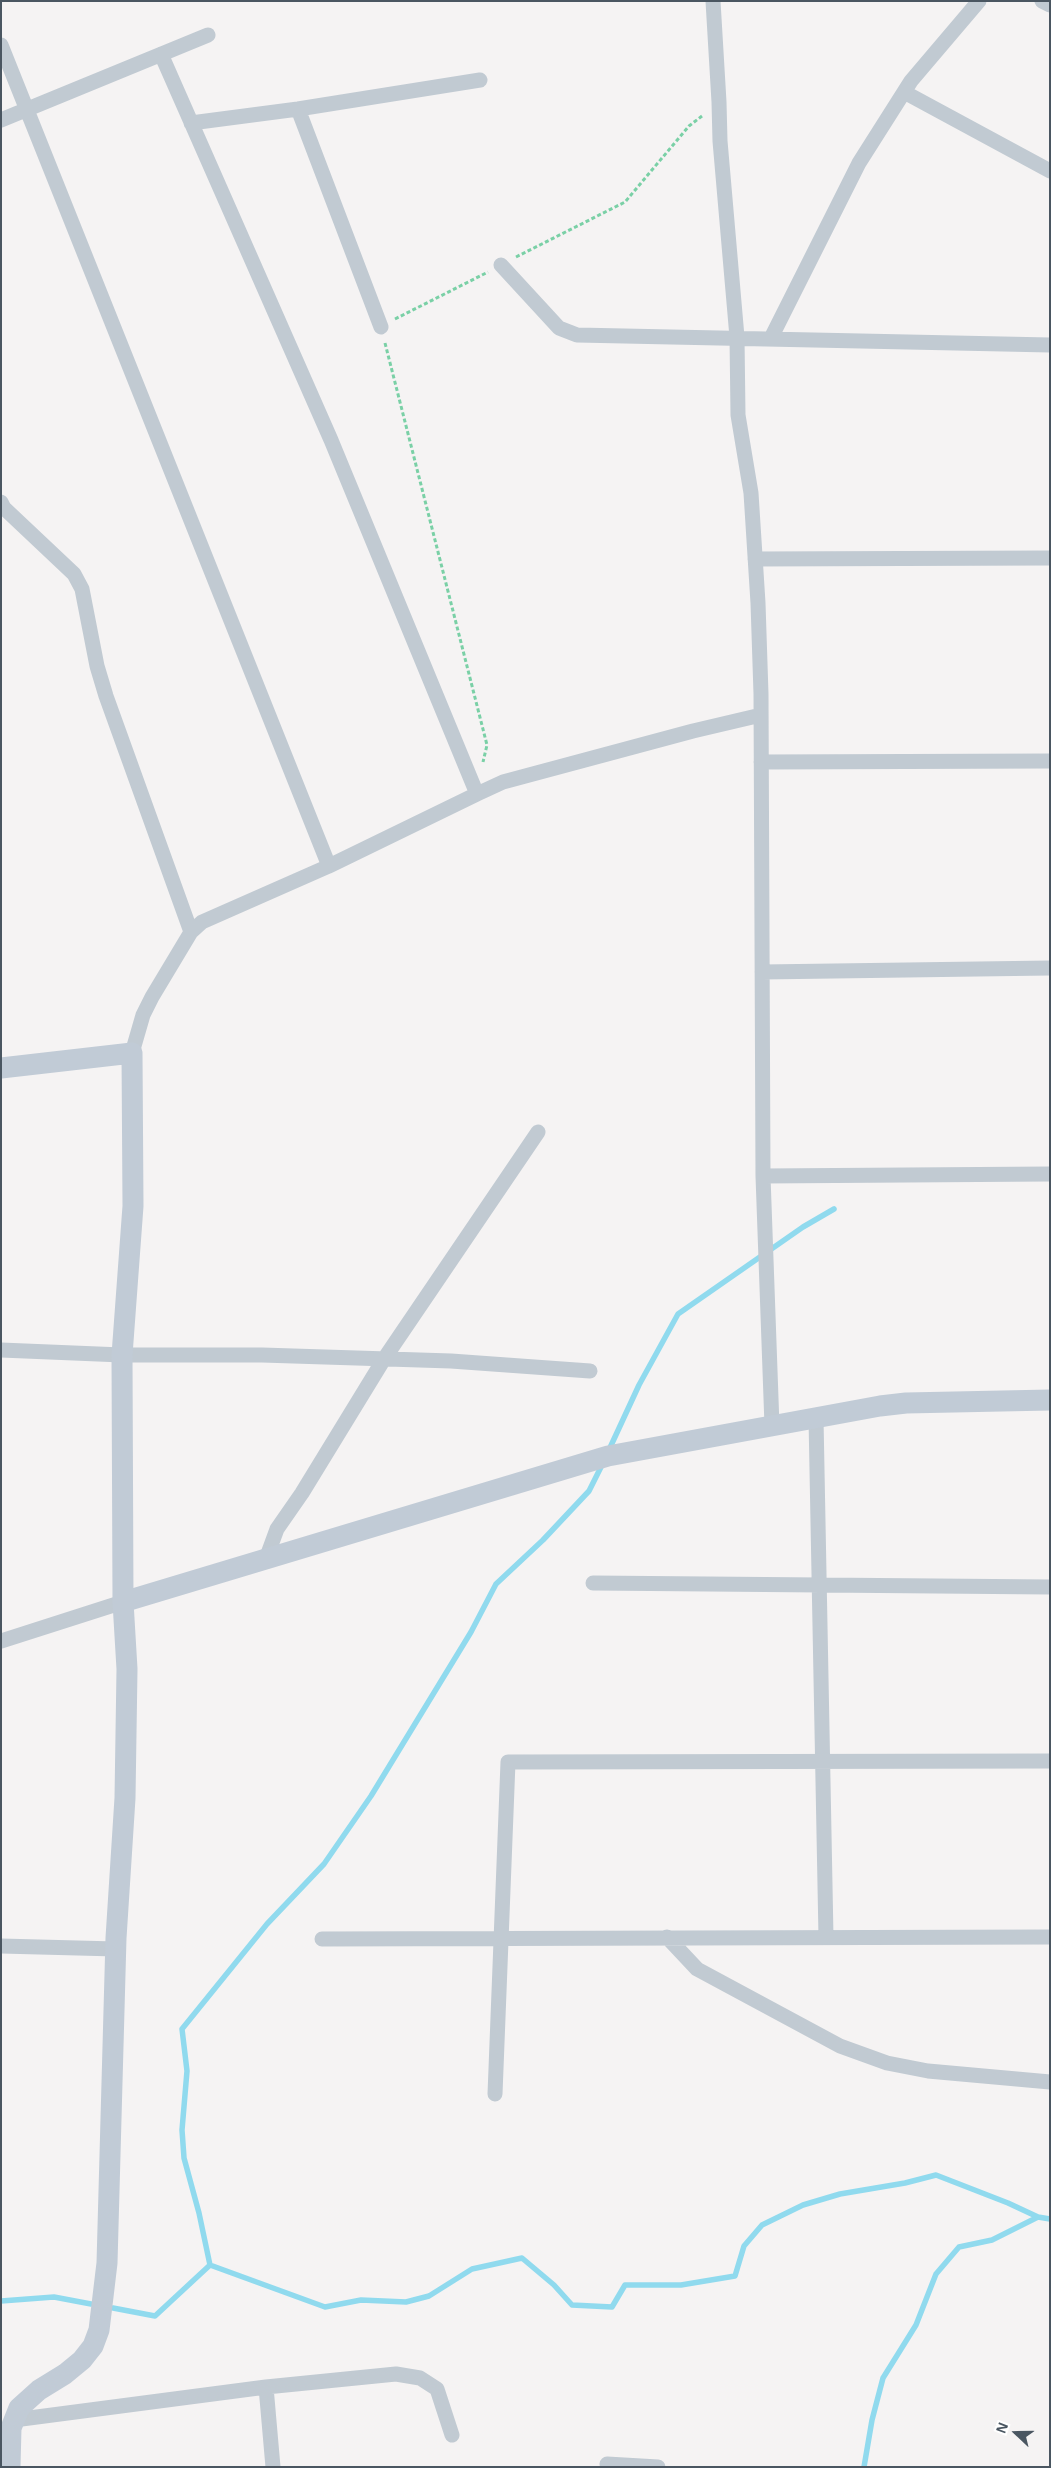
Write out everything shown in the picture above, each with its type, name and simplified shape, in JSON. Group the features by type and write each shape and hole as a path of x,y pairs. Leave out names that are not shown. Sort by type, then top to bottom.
{"street":[{"path":"712,1 720,141 737,337 738,416 750,493 755,559 761,716 763,1176 772,1426"},
{"path":"771,338 859,163 904,92 979,1"},
{"path":"1042,1 1050,5"},
{"path":"1,120 208,35"},
{"path":"1,45 329,866"},
{"path":"161,54 331,440 477,794"},
{"path":"191,123 298,109 480,80"},
{"path":"904,92 1050,171"},
{"path":"298,109 381,327"},
{"path":"501,265 559,328 577,335 1050,345"},
{"path":"1,502 4,508 74,574 82,589 97,666 106,696 190,932"},
{"path":"755,559 1050,558"},
{"path":"10,2467 9,2444 14,2420 19,2408 39,2390 65,2374 82,2360 92,2346 99,2330 107,2263 116,1949 126,1798 127,1670 123,1602 122,1355 133,1206 132,1053 143,1016 190,932 202,922 329,866 503,782 693,731 761,716"},
{"path":"761,762 1050,761"},
{"path":"762,972 1050,968"},
{"path":"1,1068 132,1053"},
{"path":"266,1559 277,1530 302,1493 384,1359 538,1132"},
{"path":"763,1176 1050,1174"},
{"path":"1,1350 122,1355 262,1355 451,1361 590,1371"},
{"path":"1,1641 123,1602 608,1456 906,1403 1050,1400"},
{"path":"816,1418 826,1937"},
{"path":"592,1583 1050,1587"},
{"path":"496,2094 500,1937 508,1762 1050,1761"},
{"path":"322,1940 500,1937 1050,1937"},
{"path":"667,1937 698,1969 840,2046 887,2063 928,2071 1050,2082"},
{"path":"1,1946 116,1949"},
{"path":"14,2420 266,2387 396,2374 420,2378 437,2389 452,2435"},
{"path":"266,2387 273,2467"},
{"path":"606,2464 658,2467"}],"path":[{"path":"477,794 487,745 381,327 624,202 689,126 719,102"}],"waterway":[{"path":"608,1452 639,1385 678,1314 803,1227 834,1209"},
{"path":"210,2265 199,2213 184,2158 182,2130 187,2071 182,2029 267,1924 324,1864 371,1796 471,1632 496,1584 543,1540 589,1491 602,1465"},
{"path":"113,2308 155,2316 210,2265 325,2307 361,2300 406,2302 429,2296 472,2269 522,2258 554,2285 572,2305 612,2307 625,2285 681,2285 735,2276 744,2246 762,2225 803,2205 840,2194 905,2183 936,2175 1008,2203 1038,2217 1050,2219"},
{"path":"864,2467 872,2420 883,2378 916,2325 936,2274 959,2247 992,2240 1038,2217"},
{"path":"1,2301 54,2297 91,2304"}]}
